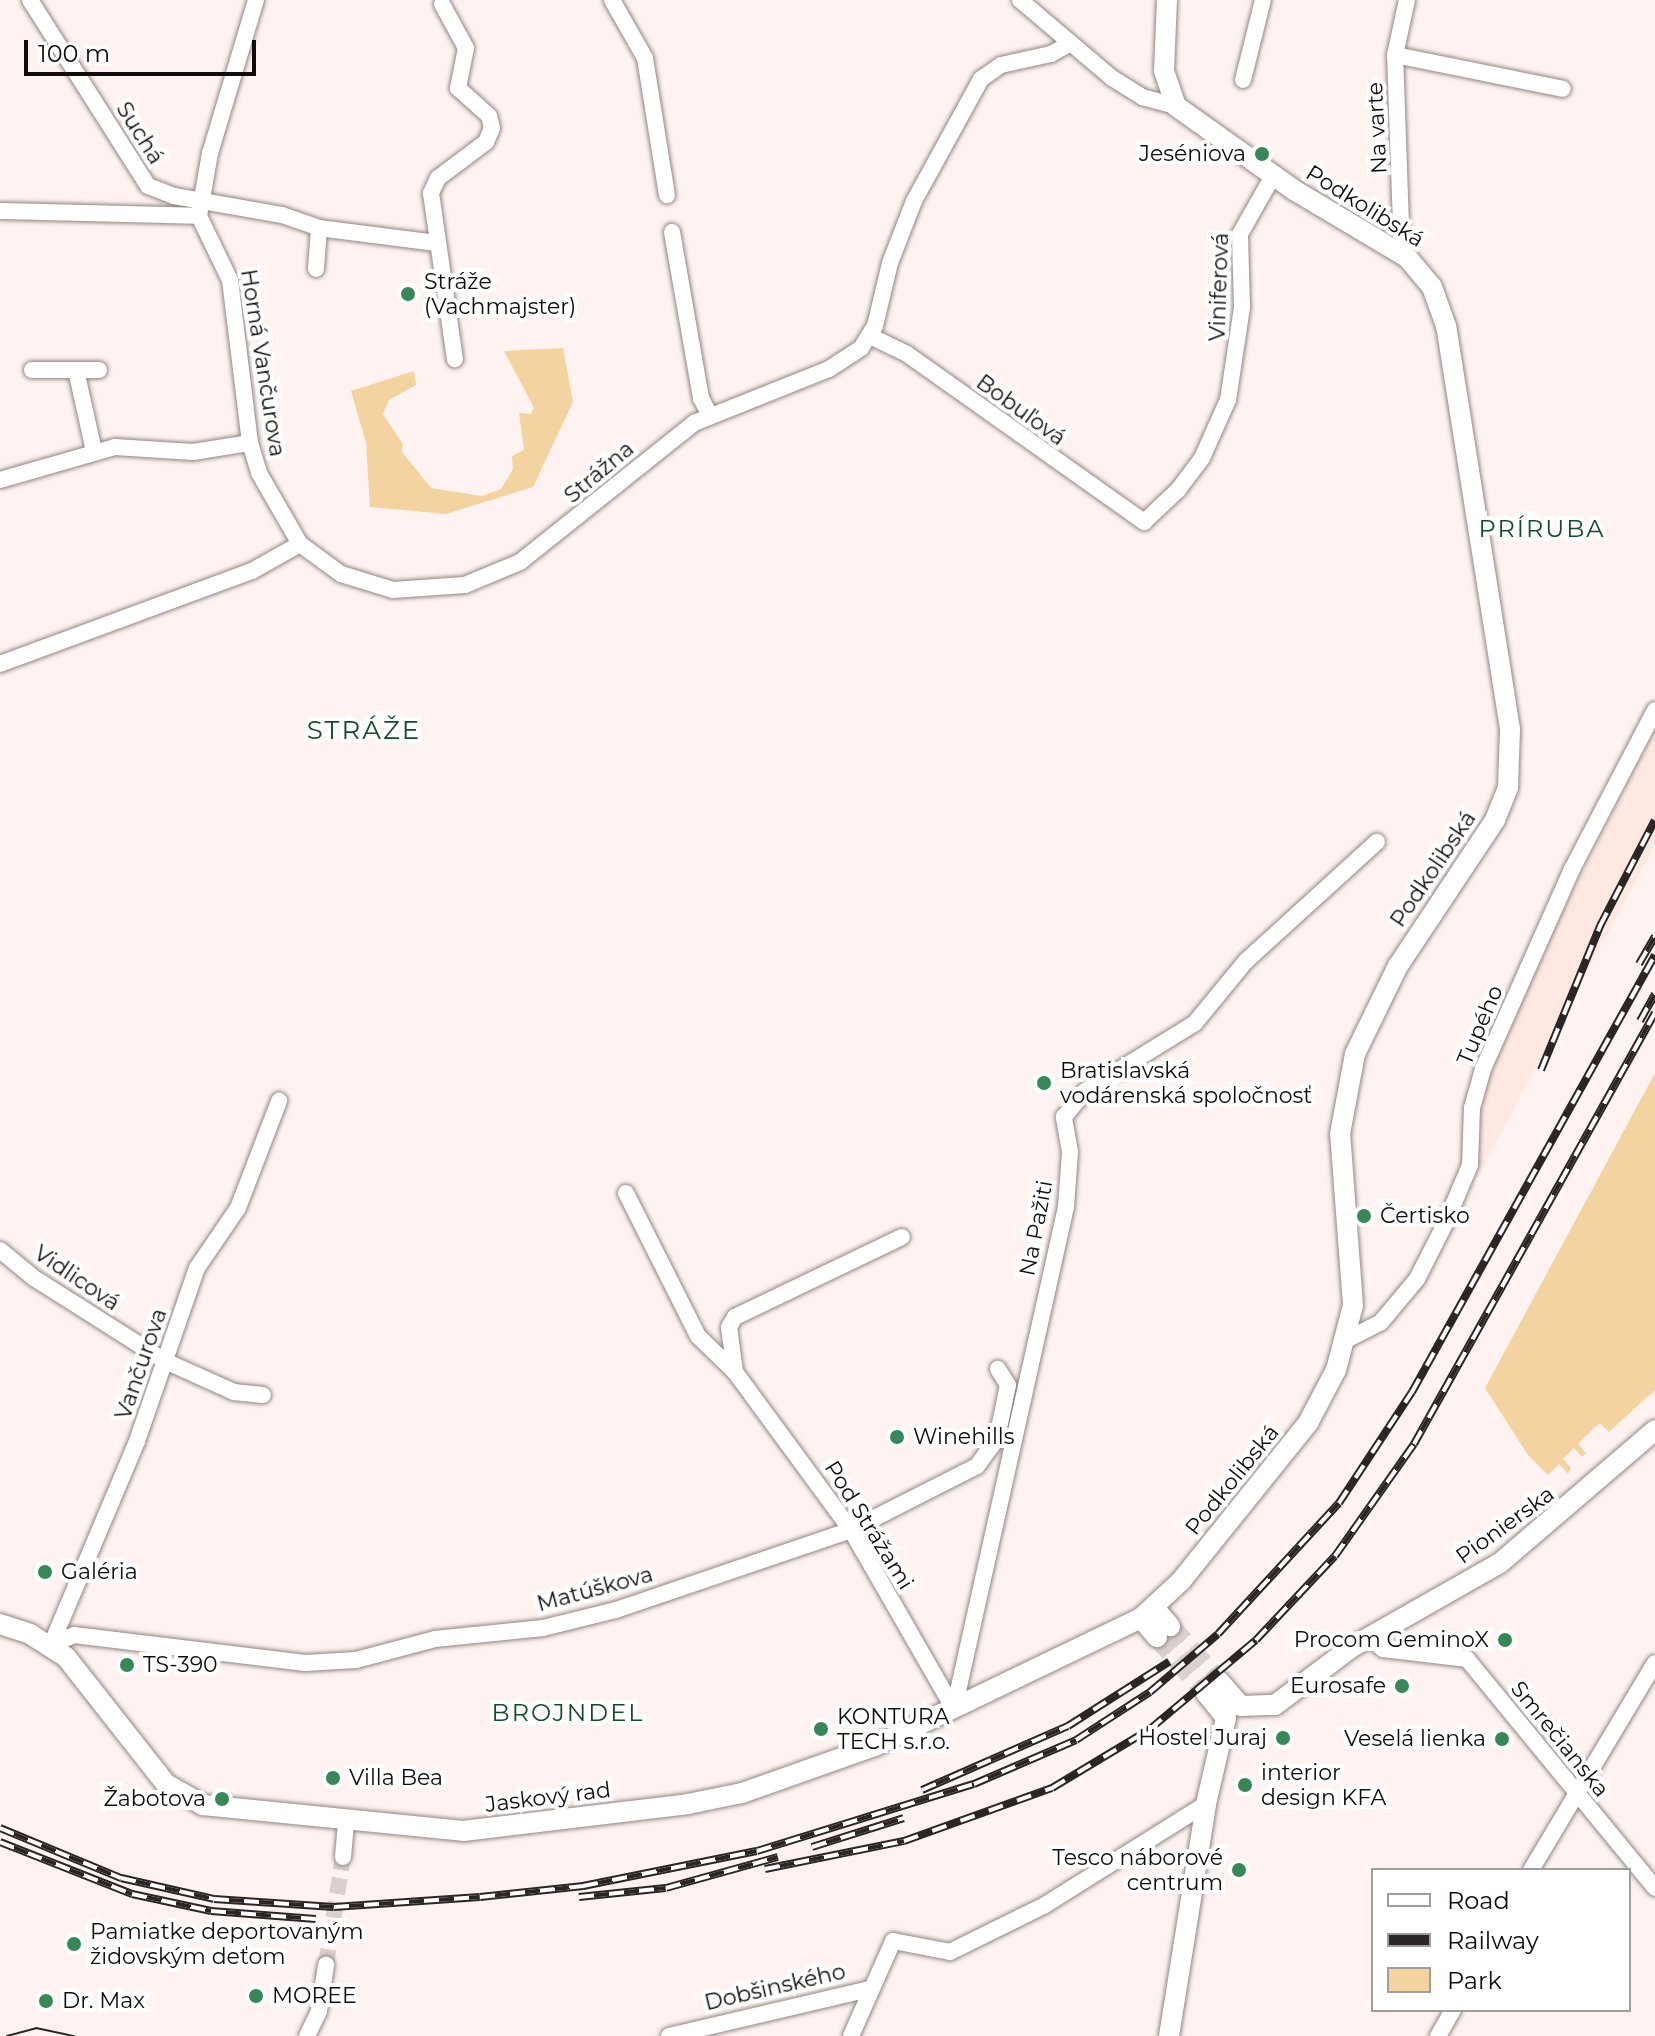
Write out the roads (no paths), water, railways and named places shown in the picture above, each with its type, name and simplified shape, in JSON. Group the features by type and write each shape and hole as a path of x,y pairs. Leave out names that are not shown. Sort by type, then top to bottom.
{"street":[{"name":"Suchá","path":"30,0 148,186 174,196 200,198 319,228 436,243"},
{"name":"Horná Vančurova","path":"256,0 200,198 199,216 230,280 250,443 269,497 300,544"},
{"path":"612,0 645,58 667,195"},
{"path":"1020,0 1069,44 1142,97 1176,106"},
{"path":"1167,0 1164,71 1176,106"},
{"path":"1243,80 1263,0"},
{"name":"Na varte","path":"1402,254 1395,55 1407,0"},
{"path":"442,4 466,48 458,88 489,116 492,128 486,142 432,188 436,243 455,359"},
{"path":"870,336 914,201 981,79 1001,65 1051,54 1069,44"},
{"path":"1395,55 1563,89"},
{"name":"Podkolibská","path":"1148,1614 1308,1423 1346,1340 1353,1284 1340,1134 1355,1054 1398,966 1495,820 1510,765 1497,638 1446,326 1432,287 1402,254 1273,176 1176,106"},
{"name":"Viniferová","path":"1144,522 1162,508 1202,458 1228,400 1242,307 1240,234 1273,176"},
{"path":"0,211 199,216"},
{"path":"316,269 319,228"},
{"path":"672,232 701,398 710,416"},
{"name":"Strážna","path":"300,544 330,569 371,586 417,591 476,583 529,557 676,436 710,416 829,369 870,336"},
{"name":"Bobuľová","path":"870,336 907,354 1144,522"},
{"path":"32,370 99,370"},
{"path":"76,370 94,451"},
{"path":"0,480 94,451 211,451 250,443"},
{"path":"0,664 252,571 300,544"},
{"name":"Tupého","path":"1346,1340 1381,1322 1417,1279 1446,1222 1470,1165 1472,1108 1483,1069 1572,869 1655,710"},
{"name":"Na Pažiti","path":"954,1709 1066,1207 1070,1152 1064,1117 1085,1091 1195,1023 1246,961 1377,842"},
{"name":"Vančurova","path":"51,1645 137,1441 197,1268 238,1208 279,1101"},
{"name":"Pod Strážami","path":"626,1193 698,1336 735,1372 851,1530 954,1709"},
{"name":"Pod Strážami","path":"735,1372 729,1327 735,1317 902,1237"},
{"name":"Vidlicová","path":"0,1250 34,1278 165,1361 234,1392 263,1395"},
{"name":"Matúškova","path":"51,1645 74,1635 305,1663 356,1660 435,1639 543,1628 616,1610 851,1530 977,1466 997,1438 1008,1385 998,1369"},
{"name":"Pionierska","path":"1369,1637 1519,1550 1655,1430"},
{"path":"1148,1614 1164,1632"},
{"name":"Jaskový rad","path":"0,1624 51,1645 113,1711 157,1775 184,1797 203,1805 479,1830 707,1801 847,1757 954,1709 1148,1614"},
{"path":"1234,1712 1275,1705 1369,1637"},
{"name":"Smrečianska","path":"1369,1637 1383,1649 1467,1659 1655,1888"},
{"path":"1532,1868 1655,1663"},
{"path":"1212,1687 1234,1712"},
{"path":"1169,2036 1206,1804 1234,1712"},
{"name":"Dobšinského","path":"669,2036 870,1989 893,1941 950,1952 1045,1905 1206,1804"},
{"path":"343,1857 346,1819"},
{"path":"307,2036 319,2011 326,1965"},
{"path":"851,2036 870,1989"},
{"path":"1438,2036 1452,2012"}],"tunnel":[{"path":"1170,1626 1219,1681"},
{"path":"1157,1637 1206,1693"},
{"path":"326,1965 343,1857"}],"tram line":[{"path":"7,2036 36,2028 74,2036"}],"railway":[{"path":"1541,1070 1600,926 1655,820"},
{"path":"1639,964 1655,936"},
{"path":"0,1828 121,1878 214,1899 334,1907 480,1897 583,1886 757,1851 974,1784 1076,1740 1150,1692 1218,1634 1339,1503 1412,1392 1655,955"},
{"path":"1640,1021 1655,994"},
{"path":"765,1869 904,1841 1052,1788 1150,1729 1256,1640 1335,1556 1414,1444 1655,1013"},
{"path":"922,1790 1068,1726 1169,1662"},
{"path":"812,1847 904,1818"},
{"path":"0,1842 132,1894 211,1911 316,1919"},
{"path":"579,1897 666,1888 778,1857"}],"place":[{"name":"Jeséniova","path":"1262,154"},
{"name":"Stráže (Vachmajster)","path":"408,294"},
{"name":"Bratislavská vodárenská spoločnosť","path":"1044,1083"},
{"name":"Čertisko","path":"1364,1216"},
{"name":"Winehills","path":"897,1437"},
{"name":"Galéria","path":"45,1572"},
{"name":"Procom GeminoX","path":"1505,1640"},
{"name":"TS-390","path":"127,1665"},
{"name":"Eurosafe","path":"1402,1686"},
{"name":"KONTURA TECH s.r.o.","path":"821,1729"},
{"name":"Hostel Juraj","path":"1283,1738"},
{"name":"Veselá lienka","path":"1502,1739"},
{"name":"Villa Bea","path":"333,1778"},
{"name":"interior design KFA","path":"1245,1785"},
{"name":"Žabotova","path":"222,1799"},
{"name":"Tesco náborové centrum","path":"1239,1870"},
{"name":"Pamiatke deportovaným židovským deťom","path":"74,1944"},
{"name":"MOREE","path":"256,1996"},
{"name":"Dr. Max","path":"46,2001"}],"district":[{"name":"PRÍRUBA","path":"1542,529"},
{"name":"STRÁŽE","path":"364,731"},
{"name":"BROJNDEL","path":"568,1713"}]}
